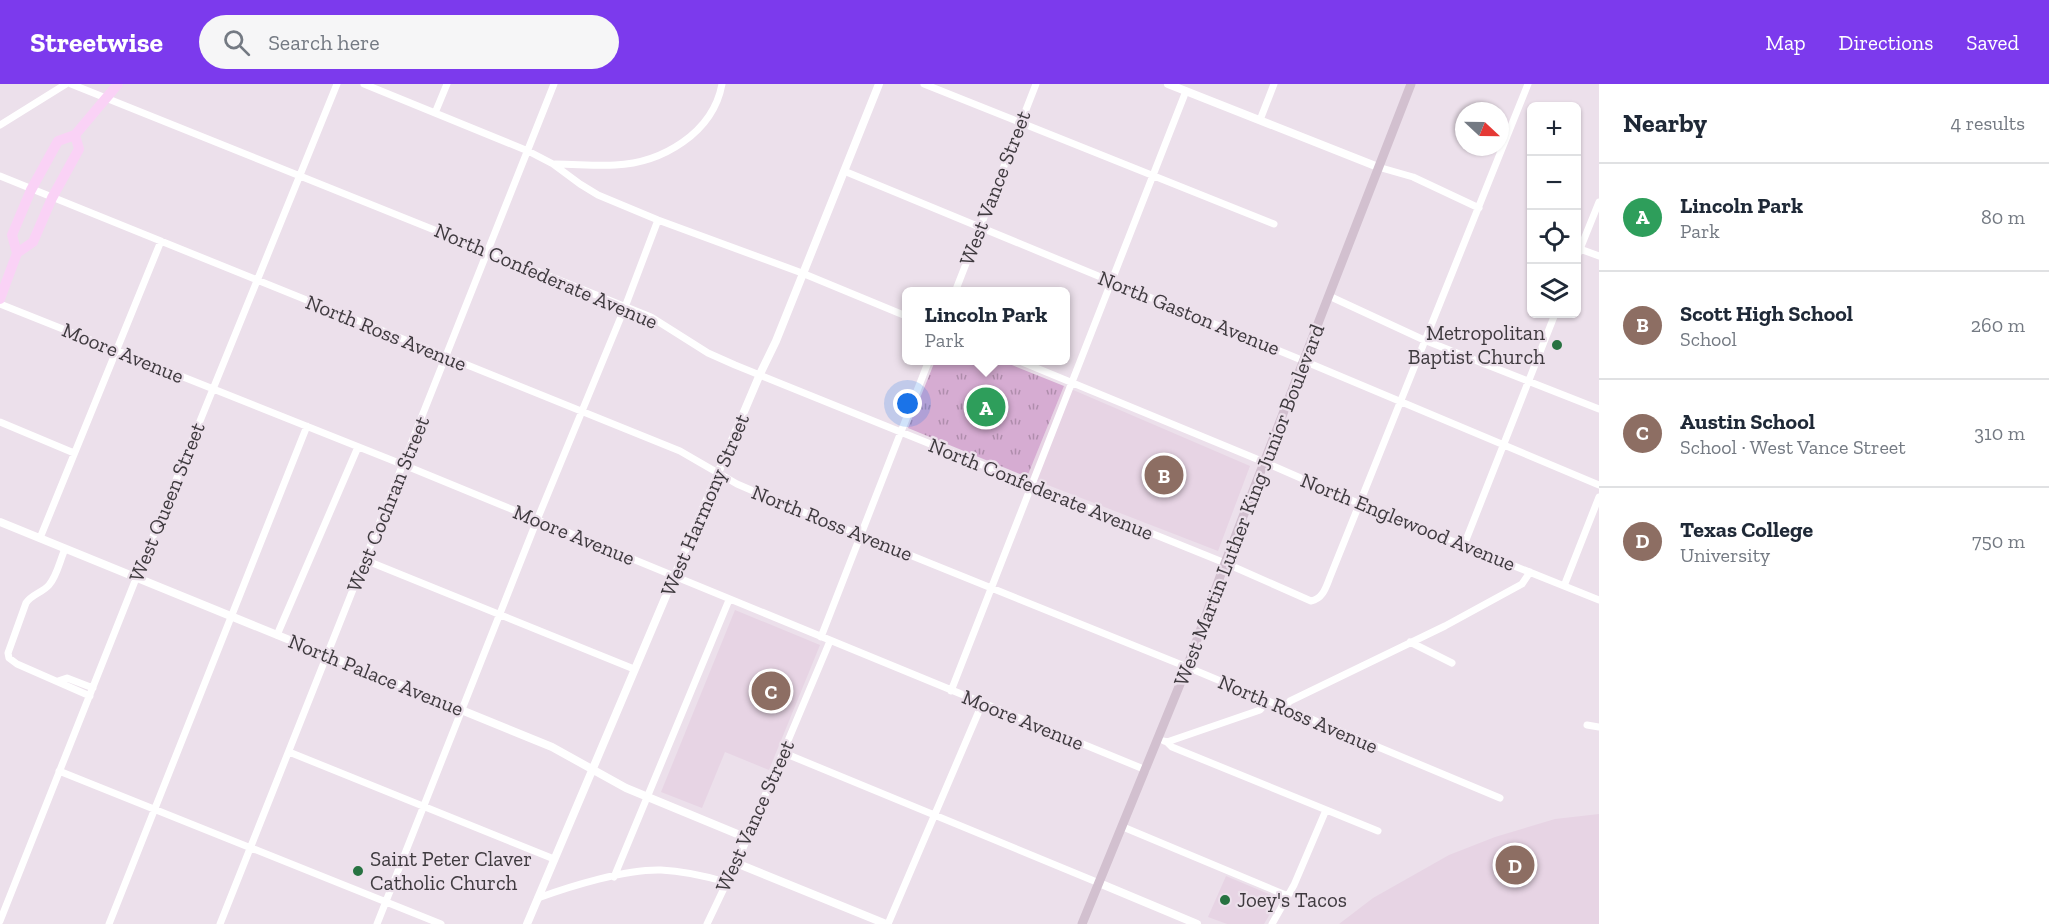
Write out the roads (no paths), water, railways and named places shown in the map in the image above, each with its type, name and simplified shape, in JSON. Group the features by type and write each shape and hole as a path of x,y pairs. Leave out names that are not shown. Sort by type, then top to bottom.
{"main road":[{"path":"0,299 17,252 12,235 31,190 58,141 75,135 118,84"},
{"name":"West Martin Luther King Junior Boulevard","path":"1082,924 1146,770 1163,741 1187,667 1264,462 1411,84"},
{"path":"17,252 33,242 52,198 79,149 75,135"}],"street":[{"path":"0,124 66,84"},
{"name":"North Confederate Avenue","path":"71,84 651,317 708,353 735,365 1226,563 1311,601 1315,601 1324,592 1360,504"},
{"name":"West Queen Street","path":"0,921 337,84"},
{"path":"364,84 528,151 553,164 598,195 658,220 802,273 902,314"},
{"path":"435,113 447,84"},
{"name":"West Cochran Street","path":"220,924 554,84"},
{"path":"553,164 615,165 650,159 666,152 695,132 708,118 722,84"},
{"name":"West Harmony Street","path":"527,924 776,341 879,84"},
{"path":"924,84 1274,224"},
{"name":"West Vance Street","path":"957,287 1036,84"},
{"path":"1168,84 1378,167 1413,177 1479,208"},
{"path":"1260,120 1274,84"},
{"path":"1360,504 1528,84"},
{"path":"951,691 1186,91"},
{"name":"North Gaston Avenue","path":"844,171 1599,485"},
{"name":"North Ross Avenue","path":"0,176 680,452 757,493 1187,667 1500,798"},
{"path":"1581,247 1599,202"},
{"path":"377,924 658,220"},
{"path":"40,538 161,241"},
{"path":"1581,249 1599,256"},
{"path":"1329,296 1424,340 1599,409"},
{"name":"Moore Avenue","path":"0,304 404,465 1146,770"},
{"path":"1464,545 1553,318"},
{"path":"821,637 926,365"},
{"name":"North Englewood Avenue","path":"1029,365 1360,504 1599,600"},
{"path":"0,422 74,453"},
{"path":"110,924 307,426"},
{"path":"277,635 358,447"},
{"path":"1564,586 1599,497"},
{"name":"North Palace Avenue","path":"0,522 552,747 603,777 647,798 747,838"},
{"path":"65,549 52,582 44,590 30,597 26,603 8,653 9,658 16,664 90,696"},
{"path":"365,560 634,669"},
{"path":"1283,709 1290,701 1445,626 1521,584 1530,572"},
{"path":"614,877 729,600"},
{"name":"West Vance Street","path":"707,924 726,882 732,875 830,641"},
{"path":"1410,642 1452,663"},
{"path":"58,681 67,678 93,688"},
{"path":"1163,741 1260,710 1267,702"},
{"path":"736,863 887,924 982,704"},
{"path":"1587,725 1599,727"},
{"path":"1163,741 1172,747 1378,831"},
{"path":"289,752 554,859"},
{"path":"783,753 1197,924"},
{"path":"59,771 441,924"},
{"path":"1272,924 1288,896 1326,810"},
{"path":"1122,827 1288,896"},
{"path":"538,898 561,889 643,871 660,870 699,874 726,882"}],"place":[{"name":"Metropolitan Baptist Church","path":"1557,345"},
{"name":"Lincoln Park","path":"986,407"},
{"name":"Scott High School","path":"1164,475"},
{"name":"Austin School","path":"771,691"},
{"name":"Texas College","path":"1515,865"},
{"name":"Saint Peter Claver Catholic Church","path":"358,871"},
{"name":"Joey's Tacos","path":"1225,900"}]}
